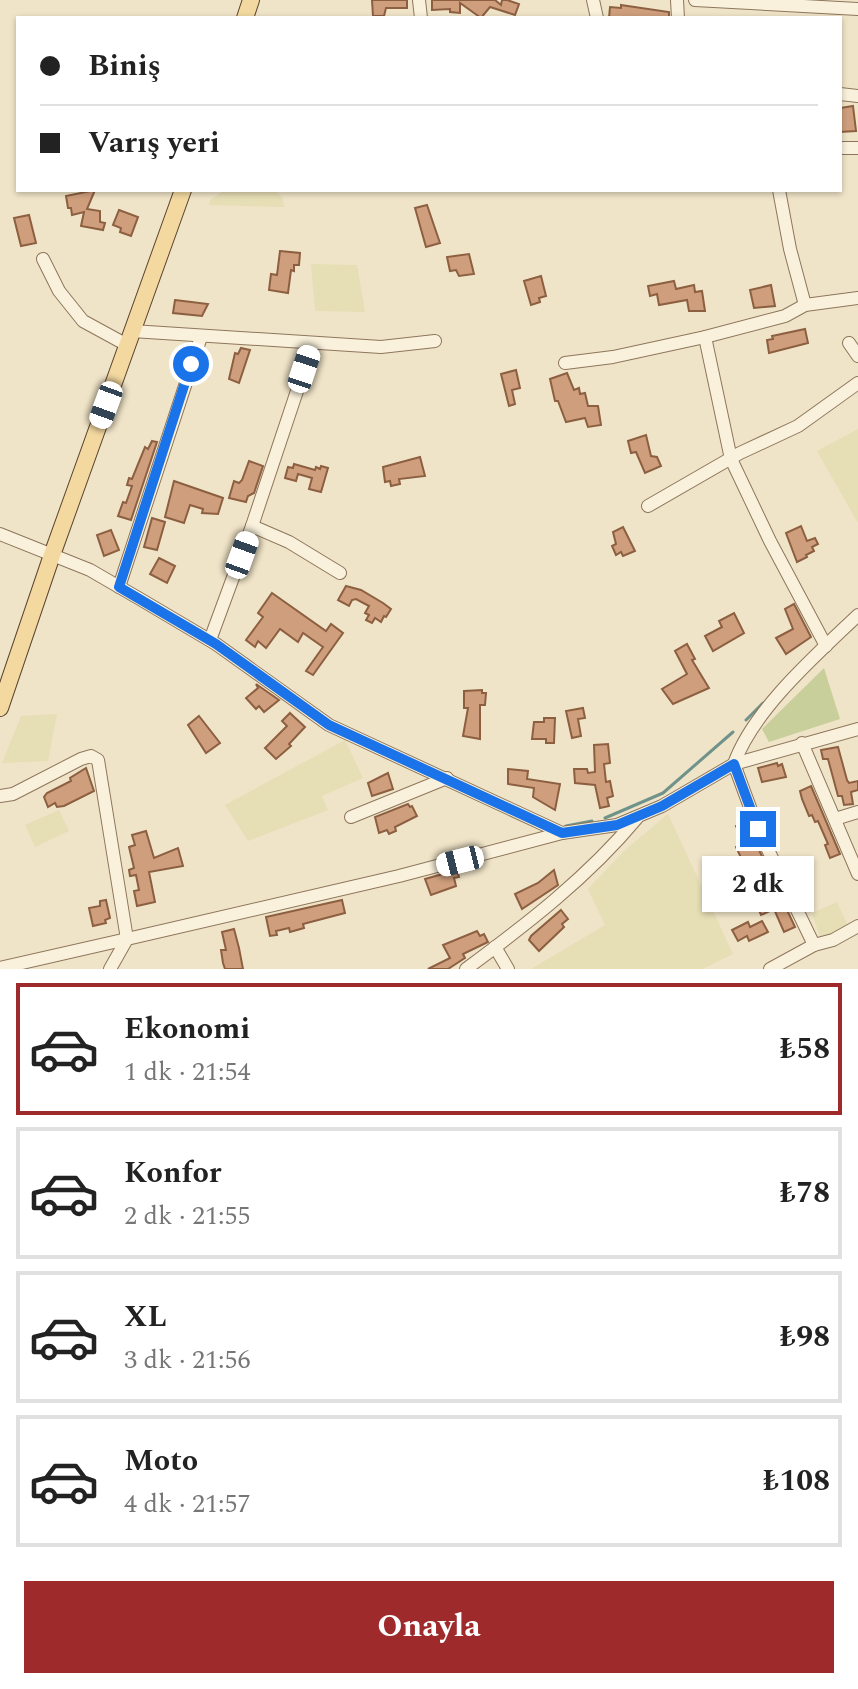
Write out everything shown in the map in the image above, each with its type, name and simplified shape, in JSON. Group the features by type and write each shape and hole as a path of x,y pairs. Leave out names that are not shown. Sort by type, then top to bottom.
{"main road":[{"path":"0,708 182,192"}],"street":[{"path":"695,0 858,9"},
{"path":"779,192 805,305"},
{"path":"43,259 59,291 83,321 130,338 201,337 381,347 435,341"},
{"path":"565,363 613,357 705,337 785,316 805,305 858,298"},
{"path":"119,587 201,337"},
{"path":"705,337 731,459 826,646"},
{"path":"210,640 313,343"},
{"path":"849,343 858,356"},
{"path":"648,506 731,459 798,426 858,383"},
{"path":"252,526 289,542 340,573"},
{"path":"0,534 90,570 210,640 329,725 562,833"},
{"path":"814,945 758,829 734,764 740,746 757,719 858,615"},
{"path":"0,968 399,876 562,833 617,825 662,806 734,764 858,729"},
{"path":"802,743 858,874"},
{"path":"0,796 13,794 81,759 91,756 98,760 127,939 110,969"},
{"path":"351,817 447,778"},
{"path":"835,819 858,812"},
{"path":"466,969 559,897 613,847 638,817"},
{"path":"770,969 858,926"},
{"path":"495,947 508,969"}],"shaded area":[{"path":"222,192 277,192 283,198 284,207 209,205 210,200"},
{"path":"311,264 357,265 365,312 315,311"},
{"path":"858,429 858,523 817,451"},
{"path":"57,714 48,761 2,763 21,716"},
{"path":"345,740 363,778 322,796 328,810 248,841 225,805"},
{"path":"59,810 69,831 35,847 25,825"},
{"path":"668,814 733,954 703,969 531,969 605,925 588,889 625,850"},
{"path":"837,902 849,928 821,940 812,913"}],"green space":[{"path":"824,668 840,719 769,742 762,729"}],"building":[{"path":"372,0 407,0 407,8 386,8 384,16 373,16"},
{"path":"432,0 495,0 501,5 502,0 507,0 519,4 515,15 490,7 483,16 478,16 460,3 460,13 450,12 450,9 432,10"},
{"path":"621,5 669,12 669,16 609,16 610,7 621,8"},
{"path":"853,106 856,131 842,132 842,108"},
{"path":"94,192 87,209 100,211 100,222 105,223 103,230 81,226 84,212 72,215 66,196"},
{"path":"427,205 440,243 426,247 415,208"},
{"path":"119,210 138,217 131,236 113,225"},
{"path":"29,215 36,243 21,246 14,218"},
{"path":"280,251 300,253 299,265 294,265 294,271 291,270 288,293 269,290 271,274 277,275"},
{"path":"469,254 474,274 459,276 456,270 450,271 447,257"},
{"path":"541,276 546,296 531,305 524,281"},
{"path":"674,281 676,289 694,285 695,292 702,291 705,311 689,311 687,300 659,305 657,294 650,296 648,286"},
{"path":"771,285 775,306 754,308 750,290"},
{"path":"175,300 208,304 202,316 173,313"},
{"path":"805,329 808,343 769,353 767,340 773,339 772,336"},
{"path":"241,348 250,350 239,383 229,379 235,353 238,354"},
{"path":"516,370 520,388 512,390 515,404 509,406 501,374"},
{"path":"567,373 574,390 579,388 580,394 585,393 588,406 598,406 601,425 588,427 585,418 566,422 558,401 555,401 550,379"},
{"path":"646,435 651,456 657,457 661,466 645,473 636,452 631,453 628,441"},
{"path":"152,441 157,442 131,520 118,516 132,486 127,485 129,478 132,479 145,447 148,449"},
{"path":"420,457 425,476 399,479 400,484 391,486 390,481 385,482 383,467"},
{"path":"249,461 263,466 254,493 248,496 246,502 229,498 234,481 239,483 242,480"},
{"path":"294,464 315,470 321,466 328,468 321,492 309,489 312,478 298,474 296,481 285,478 288,467 293,468"},
{"path":"174,481 223,498 218,514 202,513 203,509 190,505 184,523 165,517"},
{"path":"152,518 165,522 157,550 144,547"},
{"path":"801,526 807,541 815,538 818,544 812,547 814,551 807,557 797,562 786,533"},
{"path":"623,527 635,551 623,556 621,552 616,555 612,546 616,544 613,532"},
{"path":"111,530 119,550 104,556 97,535"},
{"path":"159,558 175,566 167,583 150,574"},
{"path":"346,586 361,590 391,609 386,617 381,622 375,618 372,623 366,620 369,615 365,613 369,606 356,599 349,606 338,600"},
{"path":"272,593 326,631 331,624 343,633 313,675 306,671 323,647 303,633 298,642 280,629 266,648 258,641 255,647 246,640 263,617 258,613"},
{"path":"794,604 811,637 786,654 776,638 793,629 785,609"},
{"path":"734,613 744,633 713,651 705,636 722,627 719,621"},
{"path":"687,644 695,659 692,660 709,688 673,704 662,689 687,674 675,651"},
{"path":"256,684 279,700 264,712 259,706 256,709 246,698 258,688"},
{"path":"482,690 486,693 485,705 480,705 480,739 463,736 468,708 464,708 464,691"},
{"path":"583,708 585,718 578,719 581,736 572,738 566,711"},
{"path":"290,713 305,727 276,759 265,748 287,726 282,721"},
{"path":"199,716 220,743 206,753 188,725"},
{"path":"544,718 555,718 554,743 546,743 546,739 532,739 534,722 544,722"},
{"path":"608,744 610,763 604,764 606,782 610,781 613,796 607,798 609,806 600,808 595,785 575,783 574,769 595,772 594,745"},
{"path":"838,747 847,780 849,783 858,781 858,790 851,792 853,804 844,805 842,796 838,796 828,759 823,759 821,750"},
{"path":"777,763 778,766 782,764 786,777 762,782 758,768"},
{"path":"86,768 94,791 64,806 57,807 55,803 48,807 44,797 47,793 71,781 70,778"},
{"path":"508,769 528,771 527,779 560,784 555,810 533,797 534,788 508,784"},
{"path":"388,773 393,789 372,796 368,783"},
{"path":"811,786 840,854 830,858 825,845 828,844 818,821 809,816 802,799 800,791"},
{"path":"408,804 417,816 395,827 396,831 379,833 375,817"},
{"path":"746,822 795,927 784,932 774,909 761,915 756,903 765,899 759,886 746,892 735,868 744,864 736,847 743,841 736,826"},
{"path":"146,831 154,858 178,848 183,866 149,872 155,902 137,906 134,891 139,890 136,875 130,876 129,870 134,868 129,847 135,845 132,835"},
{"path":"457,870 459,877 454,878 456,886 431,895 425,879"},
{"path":"554,870 558,885 522,909 515,894 538,883"},
{"path":"106,900 110,918 105,920 106,923 93,926 89,908 100,906 100,901"},
{"path":"342,900 345,913 303,924 304,928 290,932 289,928 276,931 277,935 270,936 266,917"},
{"path":"561,910 568,919 562,924 564,927 539,951 529,940 531,936"},
{"path":"762,921 768,932 749,941 747,936 738,941 732,930 748,922 750,927"},
{"path":"234,929 243,969 225,969 221,950 226,950 222,932"},
{"path":"477,931 480,936 484,934 488,942 463,954 465,958 448,969 428,969 450,958 443,945"}],"waterway":[{"path":"746,720 763,703"},
{"path":"605,818 663,793 733,732"},
{"path":"566,826 592,821"}],"route":[{"path":"191,364 119,587 216,644 329,725 562,833 617,825 662,806 734,764 758,829"}]}
